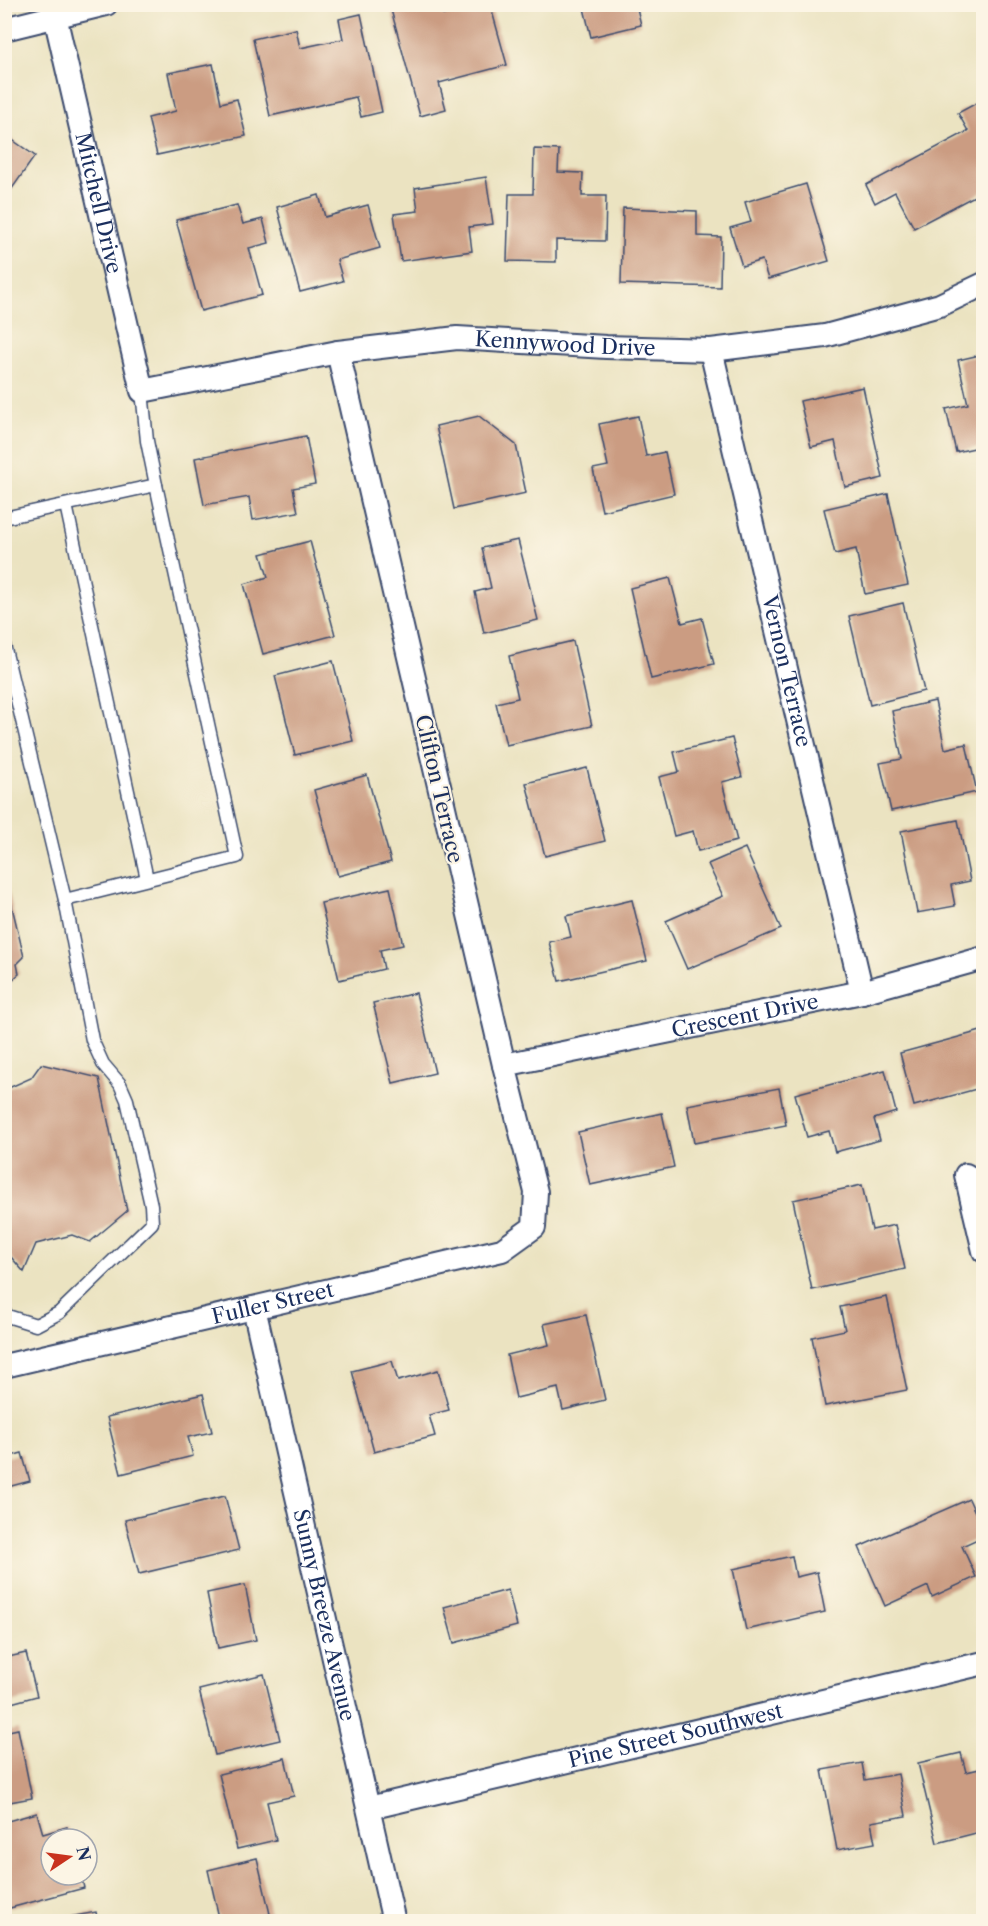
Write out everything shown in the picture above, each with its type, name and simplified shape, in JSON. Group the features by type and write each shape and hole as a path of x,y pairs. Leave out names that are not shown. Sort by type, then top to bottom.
{"street":[{"path":"4,28 106,4"},
{"name":"Mitchell Drive","path":"55,16 142,391"},
{"name":"Kennywood Drive","path":"142,391 338,352 457,338 606,347 711,350 825,336 940,305 984,284"},
{"name":"Vernon Terrace","path":"711,350 862,992"},
{"name":"Clifton Terrace","path":"338,352 504,1065 536,1192 534,1227"},
{"name":"Crescent Drive","path":"504,1065 862,992 984,958"},
{"path":"966,1174 984,1251"},
{"name":"Fuller Street","path":"4,1366 502,1250 534,1227"},
{"name":"Sunny Breeze Avenue","path":"254,1308 394,1922"},
{"name":"Pine Street Southwest","path":"369,1808 984,1663"}],"lane":[{"path":"65,900 237,857 147,441 142,391"},
{"path":"4,518 156,484"},
{"path":"66,505 147,879"},
{"path":"4,645 65,900 92,1040 103,1064 120,1084 127,1100 151,1205 152,1223 59,1313 36,1325 4,1315"}],"building":[{"path":"440,4 443,15 490,4 507,65 439,83 446,109 420,116 390,6"},
{"path":"583,4 636,4 641,25 591,37"},
{"path":"361,14 382,112 361,117 356,97 270,116 253,39 296,29 300,48 343,39 339,19"},
{"path":"213,64 221,103 237,99 246,136 157,155 148,118 176,111 168,73"},
{"path":"984,99 984,191 914,228 895,192 875,203 866,185 968,131 958,113"},
{"path":"4,134 35,156 4,200"},
{"path":"534,149 559,150 558,172 583,173 582,196 606,196 605,241 556,240 556,262 507,261 509,194 533,194"},
{"path":"486,177 493,224 469,227 472,251 401,261 394,214 418,211 415,188"},
{"path":"806,184 829,261 768,279 762,260 742,266 730,228 751,222 745,202"},
{"path":"319,195 325,217 368,205 380,248 337,260 343,281 300,292 277,207"},
{"path":"237,205 243,224 263,219 269,243 249,248 262,295 201,311 176,220"},
{"path":"623,208 697,211 697,236 721,237 720,287 621,284"},
{"path":"984,354 984,446 956,452 946,409 968,404 958,360"},
{"path":"863,387 883,478 845,487 835,441 811,447 800,401"},
{"path":"479,416 516,445 526,493 454,509 436,426"},
{"path":"638,416 646,456 665,452 674,494 602,511 593,469 608,466 599,424"},
{"path":"306,436 315,484 293,488 298,512 253,520 249,497 204,505 195,458"},
{"path":"888,494 908,585 865,594 856,549 835,554 824,509"},
{"path":"518,540 538,620 484,633 475,592 491,588 482,548"},
{"path":"310,541 335,635 263,654 244,584 268,577 261,554"},
{"path":"670,578 682,623 702,618 714,664 651,679 630,588"},
{"path":"903,603 924,691 870,705 849,616"},
{"path":"573,641 592,726 506,745 496,703 518,698 509,656"},
{"path":"333,661 353,741 295,755 275,676"},
{"path":"935,701 945,749 966,744 977,792 891,811 880,763 902,759 892,711"},
{"path":"732,738 742,777 722,782 737,841 698,851 693,831 674,836 659,777 679,772 674,752"},
{"path":"587,768 605,841 545,856 526,783"},
{"path":"367,775 391,862 338,876 314,790"},
{"path":"958,820 970,881 951,885 955,906 917,913 901,831"},
{"path":"745,848 781,929 687,969 666,921 723,896 708,864"},
{"path":"4,873 24,957 17,964 19,974 4,987"},
{"path":"390,888 403,945 380,950 384,969 339,980 321,903"},
{"path":"632,900 647,961 559,981 549,942 571,937 566,916"},
{"path":"416,993 435,1073 393,1083 373,1003"},
{"path":"981,1031 984,1040 984,1087 914,1106 900,1053"},
{"path":"41,1064 99,1078 127,1211 90,1242 72,1235 36,1244 24,1272 4,1249 4,1090 31,1078"},
{"path":"885,1070 896,1112 874,1119 880,1140 835,1152 829,1131 807,1137 795,1094"},
{"path":"779,1088 786,1125 694,1143 687,1105"},
{"path":"662,1113 674,1167 590,1185 578,1132"},
{"path":"862,1185 872,1230 895,1225 905,1269 812,1290 793,1200"},
{"path":"887,1297 907,1390 825,1406 812,1337 845,1330 840,1307"},
{"path":"586,1315 605,1400 563,1410 558,1388 516,1398 507,1355 549,1345 544,1324"},
{"path":"392,1361 398,1381 438,1370 449,1410 429,1415 435,1436 374,1452 352,1371"},
{"path":"203,1394 212,1432 188,1437 193,1456 121,1474 107,1417"},
{"path":"22,1453 30,1481 4,1488 4,1458"},
{"path":"225,1496 239,1550 139,1574 125,1520"},
{"path":"969,1499 984,1532 984,1536 962,1546 976,1577 932,1597 928,1586 885,1606 859,1547"},
{"path":"792,1556 796,1577 817,1572 825,1612 746,1630 733,1569"},
{"path":"245,1585 256,1640 218,1648 207,1593"},
{"path":"508,1590 517,1626 454,1643 444,1607"},
{"path":"26,1653 37,1696 4,1705 4,1658"},
{"path":"264,1674 280,1740 215,1755 199,1690"},
{"path":"18,1729 32,1798 4,1803 4,1732"},
{"path":"961,1753 966,1772 984,1768 984,1831 937,1843 918,1763"},
{"path":"285,1758 294,1796 267,1802 276,1840 237,1849 219,1774"},
{"path":"862,1763 865,1780 898,1774 906,1816 871,1822 875,1843 837,1850 822,1770"},
{"path":"37,1813 41,1827 39,1827 39,1887 84,1888 10,1908 4,1887 4,1822"},
{"path":"257,1858 270,1914 240,1922 220,1922 208,1870"},
{"path":"96,1912 98,1922 54,1922 53,1920"}]}
